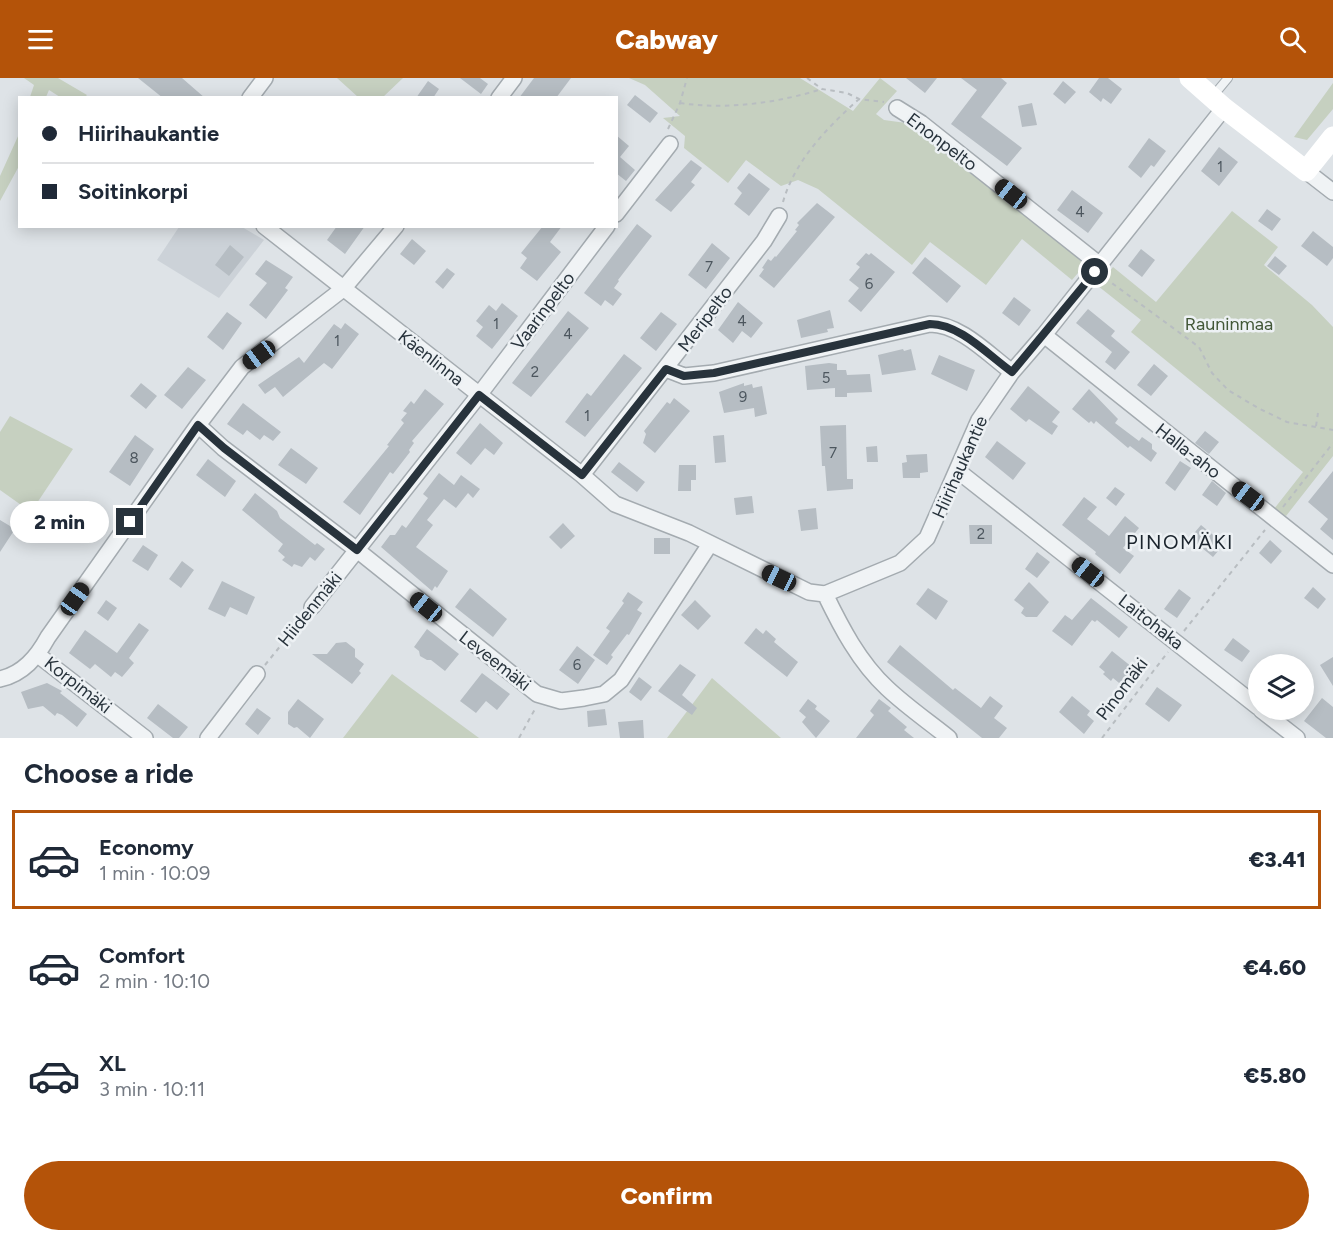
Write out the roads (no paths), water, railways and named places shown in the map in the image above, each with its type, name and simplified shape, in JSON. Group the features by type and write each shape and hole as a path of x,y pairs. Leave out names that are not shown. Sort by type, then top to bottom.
{"street":[{"path":"252,96 265,78"},
{"path":"500,96 514,78"},
{"path":"1190,78 1218,103 1333,192"},
{"name":"Hiirihaukantie","path":"825,594 900,563 913,553 931,530 979,420 1012,372 1098,268 1218,103"},
{"name":"Enonpelto","path":"897,108 921,123 1098,268"},
{"path":"1306,171 1333,137"},
{"path":"618,211 670,144"},
{"name":"Meripelto","path":"582,475 764,241 779,216"},
{"name":"Käenlinna","path":"267,228 582,475 615,504 711,544 809,592 825,594"},
{"path":"0,679 27,666 38,655 48,637 198,425 242,368 344,289 394,228"},
{"name":"Vaarinpelto","path":"479,395 605,228"},
{"path":"666,369 684,376 714,373 930,324 940,324 954,329 1012,372"},
{"name":"Halla-aho","path":"1044,335 1333,565"},
{"name":"Hiidenmäki","path":"312,607 479,395"},
{"name":"Leveemäki","path":"198,425 224,448 357,550 537,694 561,701 604,694 621,680 711,544"},
{"name":"Laitohaka","path":"958,471 1248,698"},
{"path":"825,594 859,656 886,688 949,738"},
{"name":"Korpimäki","path":"38,655 145,738"},
{"path":"208,738 257,674"},
{"name":"Laitohaka","path":"1275,720 1297,738"}],"lane":[{"path":"1218,103 1228,78"}],"district":[{"name":"PINOMÄKI","path":"1180,542"}],"park label":[{"name":"Rauninmaa","path":"1229,324"}]}
